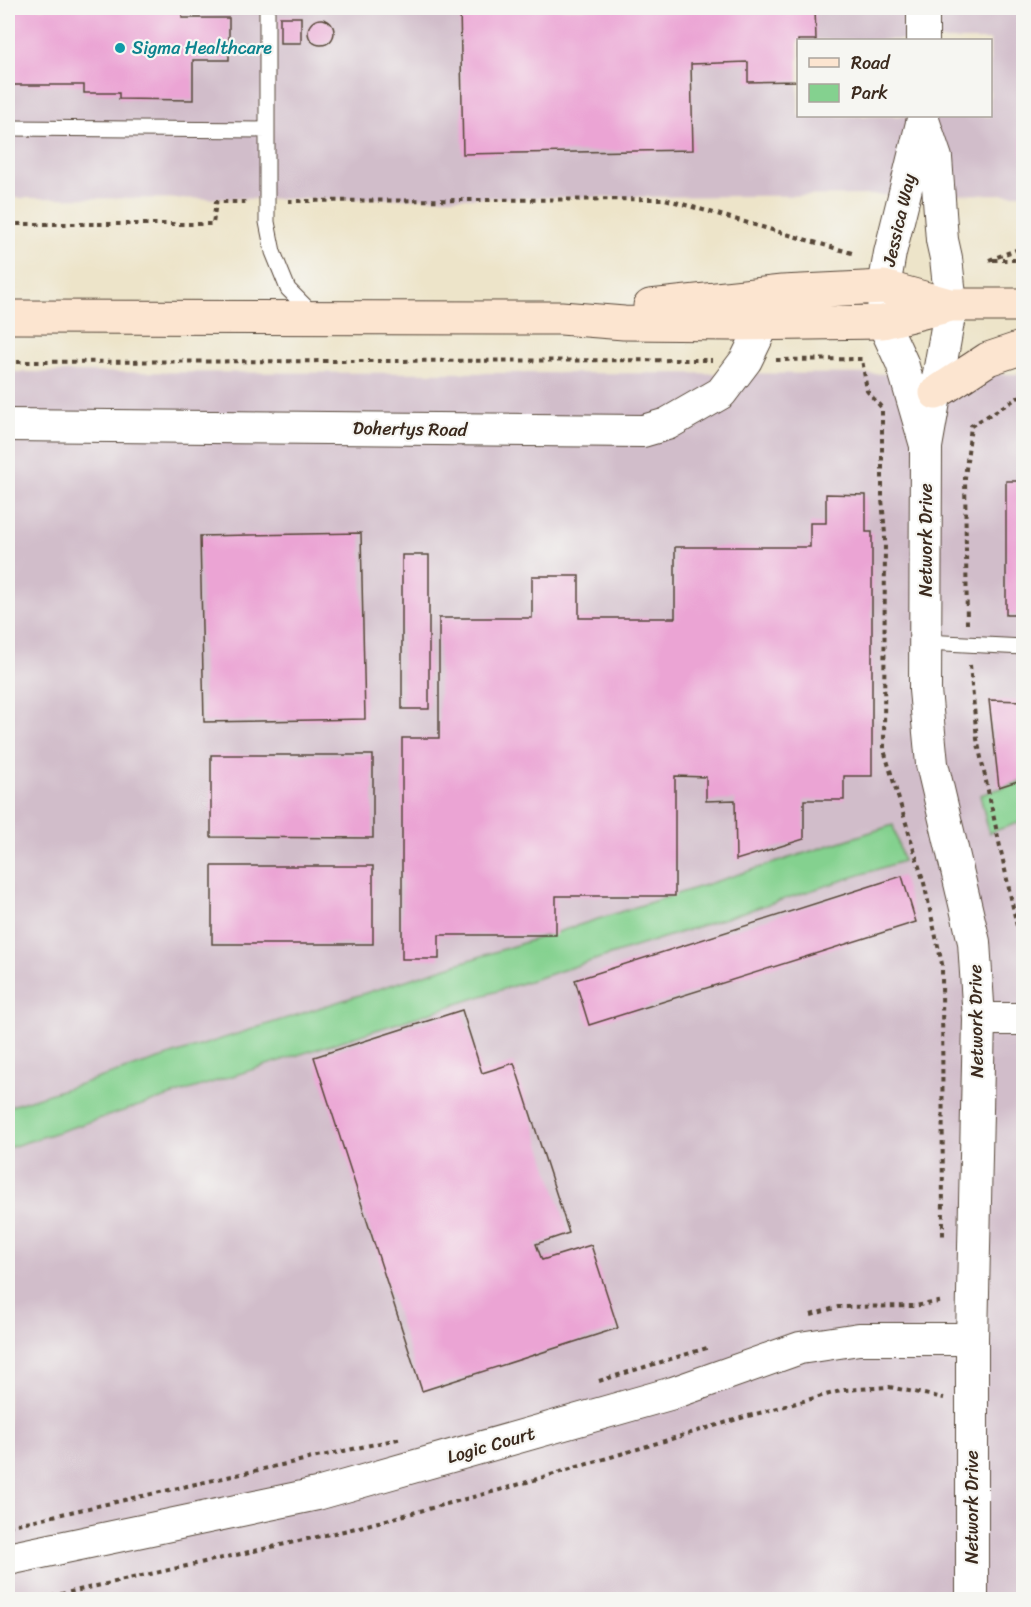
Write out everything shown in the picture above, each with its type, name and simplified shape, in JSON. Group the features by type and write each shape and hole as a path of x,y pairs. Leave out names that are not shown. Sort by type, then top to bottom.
{"main road":[{"path":"561,318 782,292 884,287 951,305"},
{"path":"8,317 561,318 624,322 883,322 951,305 1023,305"},
{"path":"936,393 988,359 1023,347"}],"street":[{"path":"923,8 923,39"},
{"name":"Jessica Way","path":"883,322 884,287 890,253 923,118"},
{"name":"Jessica Way","path":"923,118 936,158 942,240 951,305"},
{"name":"Network Drive","path":"951,305 926,447 925,690 932,764 974,942 979,1019 959,1339 972,1599"},
{"name":"Network Drive","path":"883,322 902,363 926,447"},
{"name":"Dohertys Road","path":"8,425 643,431 667,424 721,393 746,360 764,323"},
{"path":"979,1019 1023,1019"},
{"name":"Logic Court","path":"8,1559 317,1494 673,1393 800,1348 859,1339 959,1339"}],"lane":[{"path":"267,8 267,222 273,252 288,289 317,318"},
{"path":"8,128 267,130"},
{"path":"925,642 1023,647"}],"path":[{"path":"8,224 213,224 216,202 665,199 852,253"},
{"path":"1023,247 989,260 1023,260"},
{"path":"8,362 862,359 867,391 882,408 882,498 885,534 884,750 924,883 942,964 943,1246"},
{"path":"1023,394 971,426 965,478 968,644 977,739 1023,959"},
{"path":"944,1290 944,1301 959,1339"},
{"path":"805,1317 838,1307 914,1306 944,1301"},
{"path":"592,1384 715,1345"},
{"path":"34,1599 348,1530 507,1488 741,1418 844,1390 889,1387 945,1398 944,1409"},
{"path":"8,1526 404,1437"},
{"path":"1023,1457 1023,1599"}],"shaded area":[{"path":"8,8 1023,8 1023,194 338,199 8,198"},
{"path":"8,372 1023,374 1023,1599 8,1599"}],"green space":[{"path":"1023,781 1023,821 989,833 980,795"},
{"path":"893,825 903,861 8,1148 8,1107"}],"building":[{"name":"Sigma Healthcare","path":"8,8 221,8 221,10 182,10 182,18 229,18 229,60 193,60 193,100 119,99 119,93 84,93 84,85 11,85 12,36 8,36"},
{"path":"460,8 815,8 816,39 797,39 797,81 748,82 748,62 691,64 693,150 463,154"},
{"path":"280,17 301,17 301,43 280,43"},
{"path":"321,19 330,23 334,32 330,41 321,45 312,41 308,32 312,23"},
{"path":"1020,116 1024,116 1024,156 1021,156"},
{"path":"1006,481 1024,481 1024,615 1006,615"},
{"path":"826,494 866,495 866,532 872,532 872,776 844,776 844,800 804,800 804,839 736,860 735,800 706,801 706,777 675,776 675,896 556,896 556,935 439,935 439,959 402,959 402,738 439,738 439,618 532,618 532,576 579,576 579,618 675,618 675,547 810,547 810,523 826,523"},
{"path":"361,533 365,719 204,722 200,536"},
{"path":"402,555 429,555 429,709 402,709"},
{"path":"989,700 1024,701 1024,779 999,787"},
{"path":"211,755 373,755 373,838 211,837"},
{"path":"212,866 373,866 373,944 212,944"},
{"path":"902,876 916,922 589,1025 575,980"},
{"path":"462,1010 482,1073 514,1063 569,1233 536,1244 542,1260 591,1245 618,1328 422,1391 314,1057"}],"place":[{"name":"Sigma Healthcare","path":"120,48"}]}
